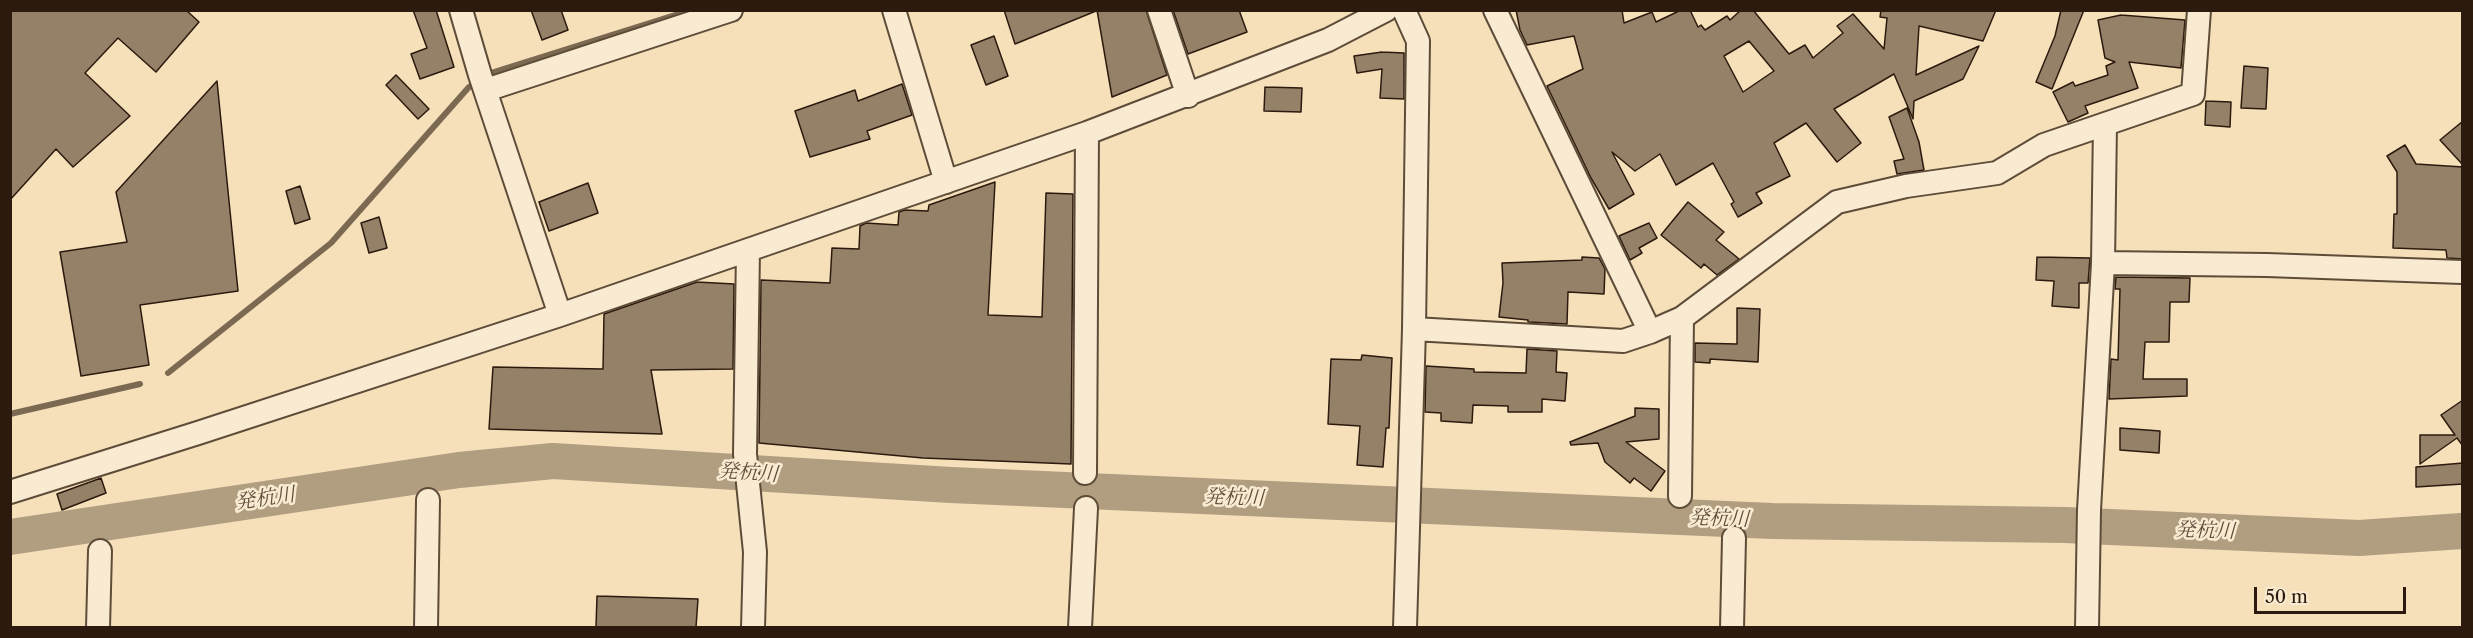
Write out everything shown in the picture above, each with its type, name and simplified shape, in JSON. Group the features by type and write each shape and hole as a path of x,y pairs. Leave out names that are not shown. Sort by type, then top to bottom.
{"street":[{"path":"461,10 561,315"},
{"path":"483,82 731,10"},
{"path":"894,10 946,182"},
{"path":"1159,10 1188,96"},
{"path":"10,492 198,434 561,315 1087,133 1188,96 1328,40 1386,10"},
{"path":"1404,10 1418,41 1414,329 1405,627"},
{"path":"1495,10 1650,332"},
{"path":"1414,329 1623,341 1650,332 1682,318 1837,202 1906,186 1997,172 2044,145 2193,94 2199,10"},
{"path":"2087,627 2089,510 2103,263 2105,124"},
{"path":"1085,473 1087,133"},
{"path":"748,250 745,454 755,552 753,627"},
{"path":"2103,263 2267,265 2463,273"},
{"path":"1680,496 1682,318"},
{"path":"426,627 428,500"},
{"path":"1080,627 1086,508"},
{"path":"1732,627 1734,538"},
{"path":"98,627 100,551"}],"building":[{"path":"10,10 186,10 199,22 156,72 118,38 85,73 130,116 73,167 56,149 10,200"},
{"path":"413,10 436,10 454,67 420,79 411,54 427,48"},
{"path":"531,10 561,10 568,30 542,40"},
{"path":"1004,10 1095,10 1096,11 1015,44"},
{"path":"1097,10 1146,10 1167,75 1112,97"},
{"path":"1173,10 1239,10 1247,32 1188,54"},
{"path":"1516,10 1622,10 1624,23 1652,12 1656,22 1681,10 1690,10 1698,27 1701,25 1705,30 1727,16 1730,20 1741,10 1753,10 1789,54 1805,45 1813,58 1843,33 1837,26 1853,14 1884,49 1887,18 1880,17 1881,10 1996,10 1983,41 1919,26 1916,75 1979,46 1963,79 1914,101 1913,119 1894,74 1834,109 1861,143 1837,162 1806,123 1774,143 1790,176 1756,193 1762,203 1738,217 1731,204 1734,202 1713,163 1676,185 1660,154 1635,171 1612,152 1634,194 1609,209 1591,178 1547,86 1583,69 1574,36 1527,45 1520,30","holes":["1749,41 1774,71 1743,92 1724,56"]},
{"path":"2061,10 2084,10 2052,89 2036,82 2055,36"},
{"path":"2121,15 2185,20 2181,68 2129,62 2138,88 2085,106 2088,113 2068,122 2053,92 2073,82 2075,86 2108,75 2106,66 2115,62 2105,58 2098,20"},
{"path":"994,36 1008,76 986,85 971,45"},
{"path":"1382,52 1404,53 1404,99 1380,98 1382,69 1357,73 1354,56"},
{"path":"2244,66 2268,68 2266,109 2241,108"},
{"path":"396,75 429,109 418,119 386,85"},
{"path":"217,81 238,291 140,305 149,365 81,376 60,252 127,242 116,192"},
{"path":"902,84 912,115 867,131 870,139 810,157 795,111 855,90 858,101"},
{"path":"1265,87 1302,88 1301,112 1264,111"},
{"path":"2206,101 2231,102 2230,127 2205,125"},
{"path":"1907,108 1919,142 1924,170 1897,174 1894,161 1904,159 1889,117"},
{"path":"2463,121 2463,165 2440,140"},
{"path":"2405,145 2416,164 2463,167 2463,259 2447,258 2446,250 2393,248 2394,214 2397,214 2397,172 2387,156"},
{"path":"995,182 988,315 1042,317 1046,193 1073,194 1071,464 923,458 759,443 761,280 830,283 832,248 859,249 860,226 866,223 898,225 899,212 928,211 929,205"},
{"path":"588,183 598,213 549,231 539,202"},
{"path":"300,186 310,219 295,224 286,191"},
{"path":"1688,202 1724,232 1716,240 1739,259 1717,275 1704,264 1701,268 1661,235"},
{"path":"379,217 387,248 369,253 361,223"},
{"path":"1649,223 1657,238 1639,248 1642,253 1630,260 1619,236"},
{"path":"1582,257 1599,258 1605,269 1604,294 1568,292 1567,324 1528,322 1528,320 1499,317 1503,283 1502,263 1582,260"},
{"path":"2037,257 2090,258 2088,283 2079,283 2079,308 2052,306 2054,281 2036,280"},
{"path":"2116,277 2190,278 2189,302 2170,302 2169,342 2145,342 2143,379 2187,379 2187,396 2109,399 2111,359 2118,360 2120,289 2115,289"},
{"path":"697,282 734,284 733,369 651,370 662,434 489,429 493,367 603,369 604,314"},
{"path":"1737,308 1760,309 1758,362 1710,359 1710,363 1695,362 1695,343 1737,344"},
{"path":"1527,349 1557,351 1556,372 1567,373 1565,401 1542,399 1542,412 1508,412 1508,406 1473,405 1472,423 1441,421 1441,413 1425,412 1426,366 1474,369 1474,372 1526,373"},
{"path":"1362,355 1392,358 1389,428 1386,428 1383,467 1357,465 1360,426 1328,424 1331,359 1361,360"},
{"path":"2463,400 2463,446 2457,438 2420,464 2420,435 2455,435 2441,415"},
{"path":"1635,408 1659,409 1659,439 1626,442 1665,471 1651,491 1634,478 1630,483 1605,462 1598,443 1571,445 1570,442 1635,416"},
{"path":"2120,428 2160,431 2159,453 2120,450"},
{"path":"2463,463 2463,484 2416,487 2416,467"},
{"path":"101,478 106,493 62,510 57,494"},
{"path":"597,596 698,599 696,627 596,627"}],"waterway":[{"path":"486,77 494,72 691,10"},
{"path":"168,373 331,243 469,87 477,82"},
{"path":"10,414 140,384"},
{"name":"発杭川","path":"10,537 459,470 553,461 951,485 1772,521 2065,525 2359,538 2462,531"}]}
